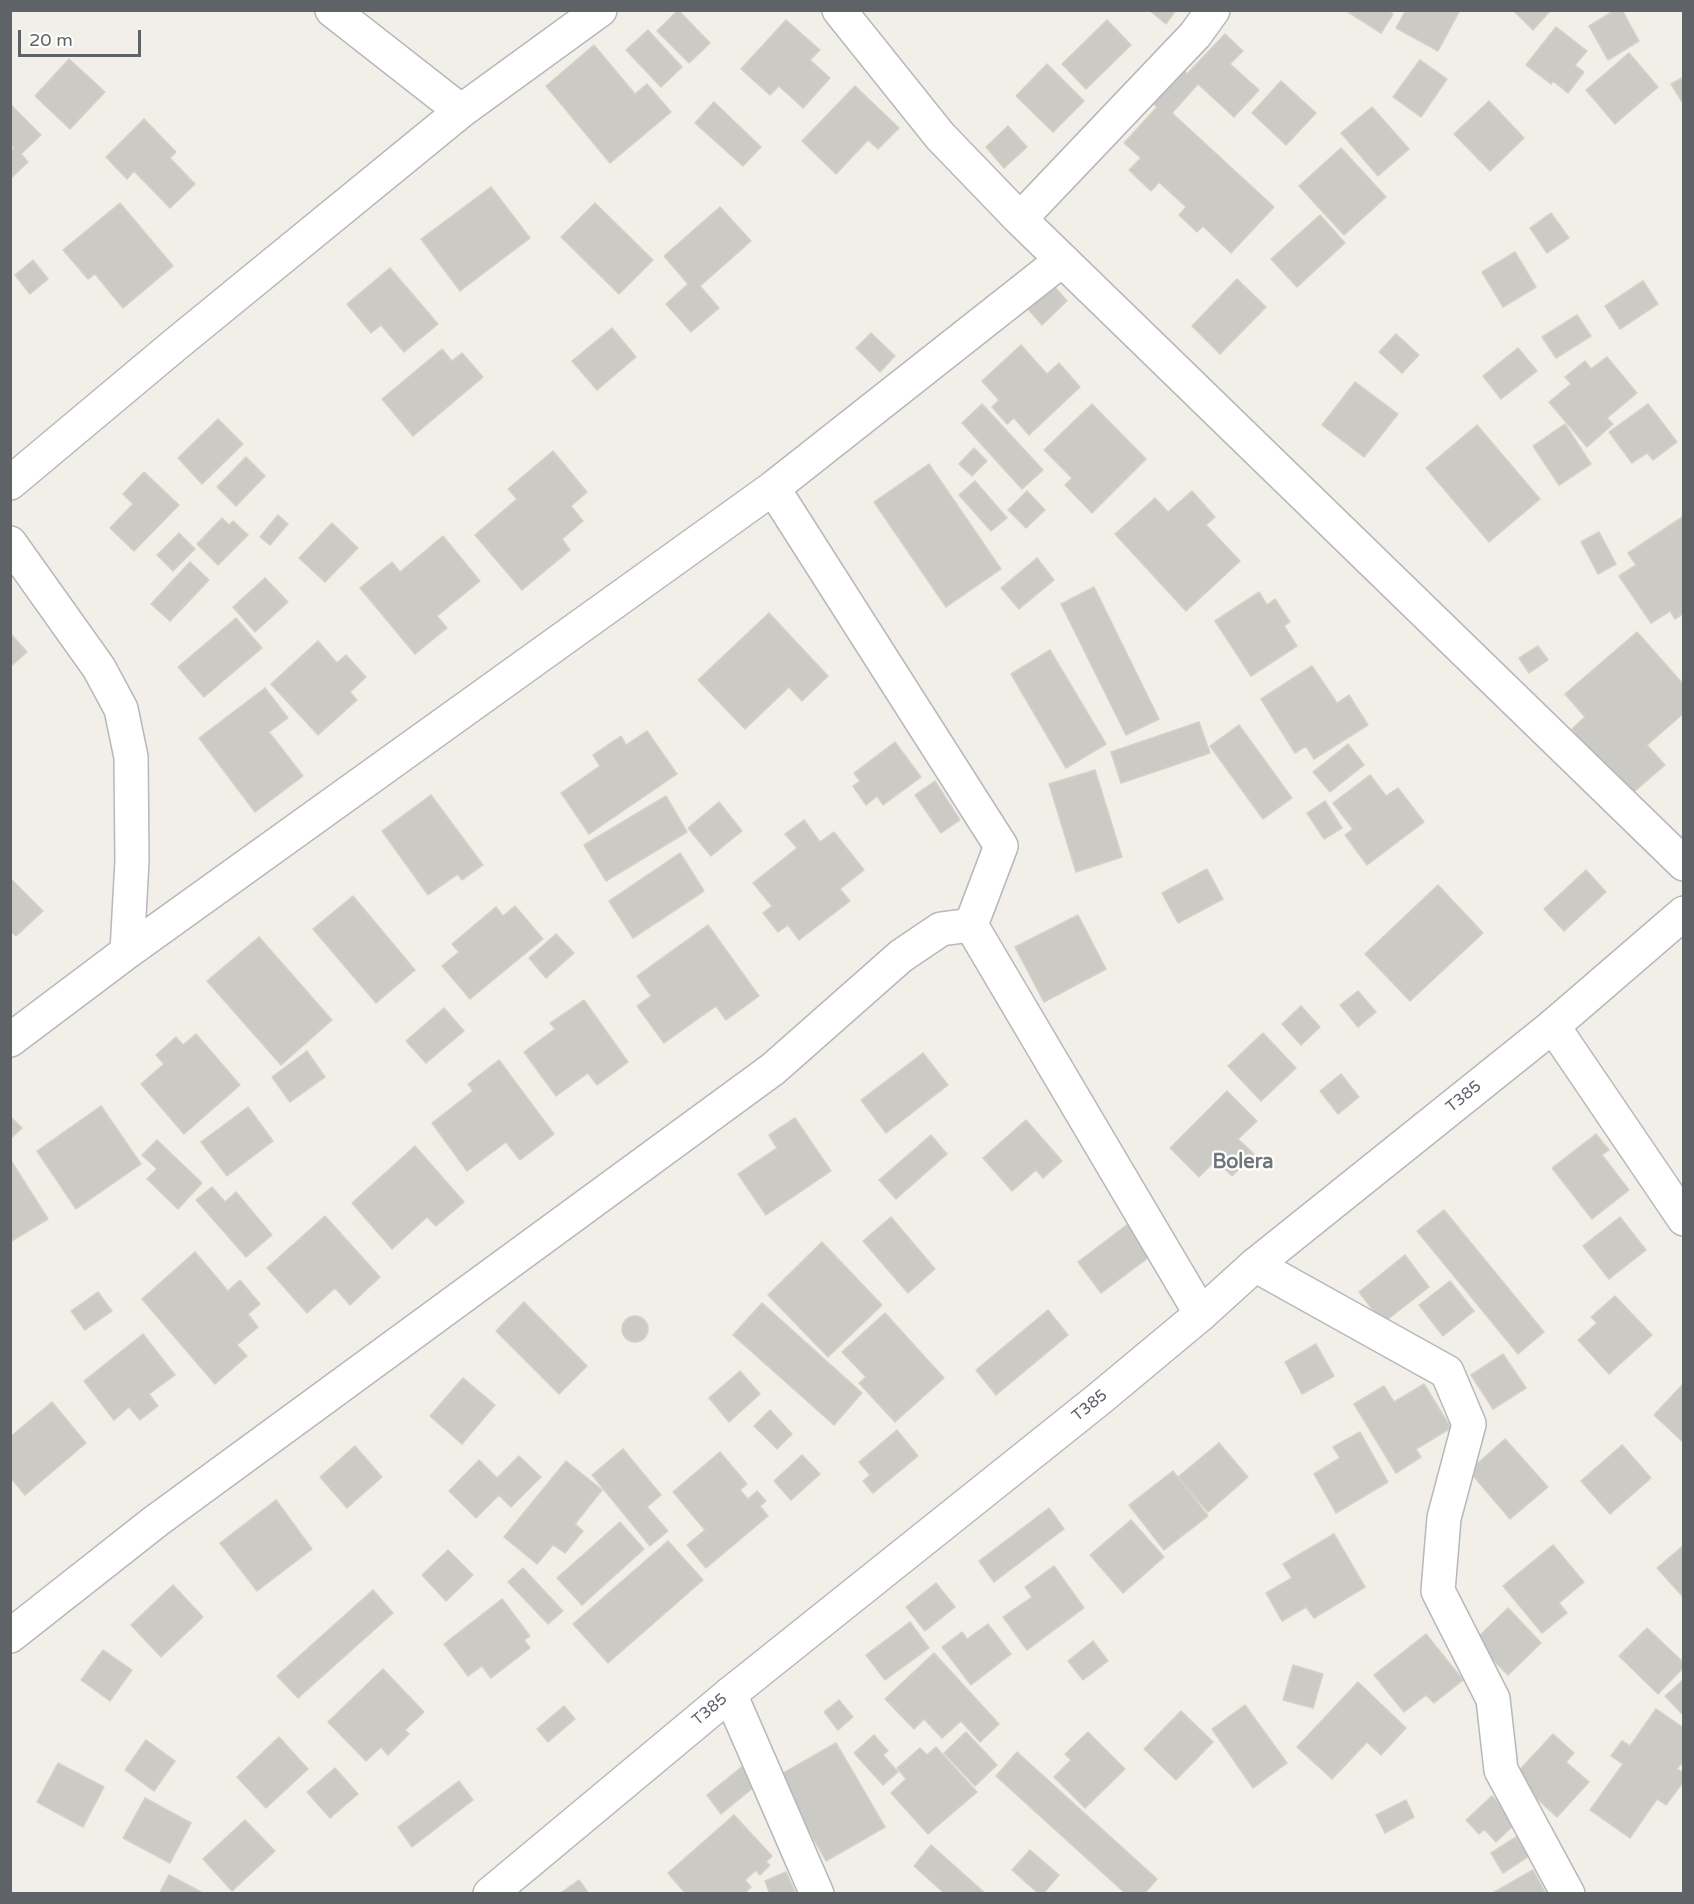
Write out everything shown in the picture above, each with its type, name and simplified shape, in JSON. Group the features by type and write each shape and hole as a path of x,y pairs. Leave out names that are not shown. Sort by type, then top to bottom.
{"street":[{"path":"332,10 460,111"},
{"path":"10,483 460,111 600,10"},
{"path":"838,10 940,136 1020,219 1683,864"},
{"path":"1020,219 1195,34 1213,10"},
{"path":"10,1040 127,952 773,488 1062,260"},
{"path":"773,488 1001,846 971,925"},
{"path":"10,543 99,668 121,709 131,757 132,861 127,952"},
{"name":"T385","path":"490,1893 730,1694 1099,1399 1202,1314 1255,1265 1553,1026 1683,913"},
{"path":"971,925 1202,1314"},
{"path":"10,1636 156,1521 773,1069 901,956 940,929 971,925"},
{"path":"1553,1026 1683,1219"},
{"path":"1255,1265 1447,1372 1469,1424 1444,1518 1438,1591 1493,1699 1501,1770 1568,1893"},
{"path":"730,1694 817,1893"}],"building":[{"path":"678,10 710,43 689,63 657,31"},
{"path":"1149,10 1176,10 1166,24"},
{"path":"1345,10 1388,10 1393,14 1381,33"},
{"path":"1406,10 1460,10 1438,51 1396,28"},
{"path":"1513,10 1551,10 1533,30"},
{"path":"1615,10 1622,10 1639,41 1608,60 1589,26"},
{"path":"786,20 820,50 810,60 830,78 803,108 779,86 770,95 741,69"},
{"path":"1107,20 1131,45 1086,89 1062,64"},
{"path":"1556,27 1587,51 1575,65 1584,72 1568,93 1553,81 1551,84 1526,65"},
{"path":"648,30 682,67 661,87 626,50"},
{"path":"1225,34 1243,51 1230,64 1259,90 1234,117 1198,84 1172,113 1274,207 1231,253 1203,226 1197,232 1179,215 1186,207 1159,182 1151,191 1129,170 1141,158 1124,143 1157,107 1151,102 1182,68 1187,74"},
{"path":"594,45 635,94 647,84 671,112 610,163 546,86"},
{"path":"1629,53 1658,87 1615,124 1586,90"},
{"path":"69,59 105,92 70,129 35,96"},
{"path":"1420,60 1447,79 1421,117 1393,97"},
{"path":"1047,64 1084,101 1053,132 1016,96"},
{"path":"1684,77 1684,105 1671,84"},
{"path":"1281,81 1316,113 1286,145 1252,113"},
{"path":"855,86 899,128 878,149 868,140 836,174 802,141"},
{"path":"1489,101 1524,138 1490,171 1454,134"},
{"path":"714,102 761,147 743,166 695,123"},
{"path":"10,104 41,135 21,154 28,162 10,179 10,152 14,148 10,144"},
{"path":"1372,107 1409,149 1378,176 1341,133"},
{"path":"144,119 176,152 170,158 195,184 170,208 134,171 127,179 106,157"},
{"path":"1008,126 1027,147 1004,168 986,147"},
{"path":"1341,148 1386,197 1344,235 1299,186"},
{"path":"491,187 530,238 460,291 421,239"},
{"path":"120,203 173,266 123,308 95,274 88,279 63,250"},
{"path":"595,203 653,260 619,294 561,237"},
{"path":"720,207 751,241 700,286 719,308 691,332 666,304 688,284 664,256"},
{"path":"1551,213 1569,238 1547,253 1530,228"},
{"path":"1320,215 1345,243 1297,287 1271,259"},
{"path":"1515,252 1536,287 1503,307 1482,272"},
{"path":"33,260 48,279 30,294 15,275"},
{"path":"390,268 438,324 404,352 381,325 371,333 347,304"},
{"path":"1237,279 1266,307 1220,354 1192,326"},
{"path":"1643,281 1658,304 1620,329 1605,306"},
{"path":"1053,285 1067,301 1042,325 1027,308"},
{"path":"1577,315 1591,336 1556,358 1542,337"},
{"path":"612,328 636,357 597,390 572,361"},
{"path":"871,333 895,356 880,372 856,348"},
{"path":"1396,334 1419,355 1402,373 1379,352"},
{"path":"1021,345 1047,374 1059,363 1080,387 1029,435 1014,418 1007,424 992,407 999,400 982,381"},
{"path":"1518,348 1537,371 1501,399 1483,376"},
{"path":"442,349 452,361 462,353 483,377 413,436 382,399"},
{"path":"1607,357 1637,393 1607,418 1613,424 1587,447 1549,402 1571,384 1565,377 1585,361 1591,369"},
{"path":"1355,382 1398,414 1364,457 1322,425"},
{"path":"982,404 1043,470 1022,489 962,423"},
{"path":"1092,404 1146,459 1092,513 1065,485 1072,478 1044,450"},
{"path":"1648,404 1677,442 1653,460 1647,453 1632,463 1609,432"},
{"path":"218,419 243,444 202,484 178,458"},
{"path":"1565,424 1591,464 1559,485 1533,446"},
{"path":"1477,425 1540,499 1489,542 1426,468"},
{"path":"974,448 987,461 972,476 959,464"},
{"path":"553,451 587,492 571,506 583,521 562,539 570,550 522,590 475,535 517,499 508,489"},
{"path":"246,457 265,476 236,506 217,487"},
{"path":"929,464 1001,569 946,607 874,502"},
{"path":"144,472 179,505 134,551 110,528 133,504 123,494"},
{"path":"975,481 1007,518 991,531 959,495"},
{"path":"1027,491 1045,510 1026,528 1008,510"},
{"path":"1192,491 1215,517 1206,525 1240,561 1186,611 1115,534 1155,498 1168,512"},
{"path":"278,515 288,524 270,545 260,537"},
{"path":"1684,516 1684,613 1675,619 1670,611 1651,623 1619,576 1636,565 1628,553"},
{"path":"222,518 229,525 233,521 248,535 218,565 197,544"},
{"path":"332,523 358,548 325,582 299,558"},
{"path":"1599,532 1616,564 1598,574 1581,542"},
{"path":"179,533 195,549 173,571 157,555"},
{"path":"443,536 480,581 437,616 447,628 415,654 360,588 392,562 400,572"},
{"path":"1037,558 1054,580 1019,609 1001,588"},
{"path":"190,562 209,580 170,621 151,604"},
{"path":"265,578 288,602 255,632 233,607"},
{"path":"1094,587 1159,719 1126,735 1061,604"},
{"path":"1259,592 1267,605 1275,599 1290,622 1284,626 1297,646 1251,676 1215,621"},
{"path":"769,613 828,676 802,701 789,687 745,729 698,680"},
{"path":"236,618 262,648 204,697 178,667"},
{"path":"1637,632 1684,685 1684,713 1647,745 1665,765 1629,796 1572,729 1585,717 1565,694"},
{"path":"10,633 27,652 10,667"},
{"path":"318,641 337,663 346,655 366,677 350,692 357,700 318,735 271,684"},
{"path":"1538,646 1548,660 1529,673 1519,658"},
{"path":"1050,650 1106,744 1066,768 1011,674"},
{"path":"1312,666 1337,703 1349,695 1368,725 1314,759 1306,746 1295,753 1261,699"},
{"path":"265,688 288,718 269,732 303,776 255,812 199,738"},
{"path":"1199,722 1210,753 1121,783 1111,752"},
{"path":"1239,725 1292,798 1263,819 1210,746"},
{"path":"647,731 677,774 589,834 561,793 600,766 593,755 621,736 626,745"},
{"path":"895,742 921,777 883,805 877,796 866,805 853,786 860,781 854,773"},
{"path":"1348,744 1364,765 1330,792 1313,772"},
{"path":"1095,770 1122,857 1076,872 1049,784"},
{"path":"1370,775 1386,796 1398,788 1424,822 1367,865 1345,835 1353,829 1333,803"},
{"path":"935,781 960,820 941,833 915,795"},
{"path":"431,795 483,865 462,880 458,874 428,895 382,831"},
{"path":"666,796 687,832 606,881 584,845"},
{"path":"1325,801 1342,828 1324,839 1307,813"},
{"path":"719,802 742,831 711,856 688,828"},
{"path":"804,820 820,842 834,832 864,870 840,889 850,901 799,940 788,925 778,932 763,913 772,906 753,883 797,848 785,834"},
{"path":"680,853 704,891 633,938 609,901"},
{"path":"1207,869 1223,899 1178,923 1162,893"},
{"path":"1586,870 1606,892 1564,931 1544,909"},
{"path":"10,878 43,911 16,936 10,931"},
{"path":"1438,885 1483,933 1410,1001 1365,954"},
{"path":"353,896 415,970 376,1003 313,929"},
{"path":"515,906 543,939 470,999 442,966 459,952 452,944 496,907 503,916"},
{"path":"1078,915 1106,969 1044,1002 1015,947"},
{"path":"708,925 759,996 726,1020 716,1006 664,1043 637,1006 651,996 637,976"},
{"path":"556,934 574,953 546,978 529,958"},
{"path":"259,937 332,1020 281,1065 207,981"},
{"path":"1358,991 1376,1012 1358,1027 1340,1005"},
{"path":"584,1000 628,1062 597,1085 588,1073 556,1096 524,1052 555,1029 550,1023"},
{"path":"1301,1006 1320,1027 1301,1045 1282,1024"},
{"path":"444,1008 464,1031 426,1063 406,1041"},
{"path":"1263,1033 1296,1068 1261,1101 1228,1066"},
{"path":"196,1034 240,1085 184,1134 141,1084 164,1064 156,1055 176,1037 183,1045"},
{"path":"307,1051 325,1077 290,1102 272,1077"},
{"path":"923,1053 948,1085 886,1133 861,1100"},
{"path":"499,1060 554,1134 520,1160 506,1142 467,1171 432,1123 473,1091 468,1084"},
{"path":"1341,1074 1359,1097 1338,1114 1320,1091"},
{"path":"1227,1091 1257,1121 1238,1139 1254,1154 1232,1176 1216,1160 1199,1177 1170,1148"},
{"path":"101,1106 141,1164 76,1209 37,1151"},
{"path":"248,1107 273,1141 227,1176 201,1142"},
{"path":"10,1116 22,1128 10,1139"},
{"path":"795,1118 831,1171 766,1215 738,1174 777,1148 769,1135"},
{"path":"1026,1120 1062,1161 1043,1178 1036,1170 1012,1191 983,1158"},
{"path":"1596,1134 1609,1150 1602,1155 1629,1190 1592,1219 1552,1168"},
{"path":"931,1135 947,1154 896,1199 879,1180"},
{"path":"157,1140 202,1183 178,1209 147,1179 157,1169 142,1155"},
{"path":"415,1146 464,1202 436,1226 427,1217 392,1249 352,1203"},
{"path":"10,1159 48,1219 10,1242"},
{"path":"212,1187 225,1202 236,1192 272,1235 246,1257 196,1200"},
{"path":"1444,1210 1544,1332 1518,1354 1417,1231"},
{"path":"325,1216 380,1277 350,1305 335,1288 307,1313 267,1268"},
{"path":"891,1217 935,1269 908,1293 863,1241"},
{"path":"1620,1217 1646,1250 1609,1279 1583,1246"},
{"path":"1128,1224 1152,1255 1101,1293 1078,1262"},
{"path":"822,1242 882,1305 828,1357 768,1295"},
{"path":"195,1252 228,1291 240,1280 260,1304 248,1314 258,1327 237,1345 247,1356 215,1384 142,1299"},
{"path":"1405,1255 1429,1287 1383,1323 1359,1292"},
{"path":"1450,1281 1474,1311 1443,1336 1419,1305"},
{"path":"98,1292 112,1311 85,1330 71,1311"},
{"path":"1615,1296 1652,1335 1609,1374 1578,1340 1597,1323 1591,1317"},
{"path":"524,1302 587,1366 559,1394 496,1331"},
{"path":"762,1303 862,1393 834,1425 733,1335"},
{"path":"1048,1310 1068,1335 996,1395 976,1370"},
{"path":"885,1313 944,1378 895,1422 859,1383 866,1377 842,1352"},
{"path":"635,1316 644,1320 648,1329 644,1338 635,1342 626,1338 622,1329 626,1320"},
{"path":"143,1334 175,1375 149,1394 158,1406 140,1420 129,1407 114,1420 84,1381"},
{"path":"1316,1344 1334,1376 1302,1394 1285,1362"},
{"path":"1503,1354 1526,1388 1493,1409 1471,1375"},
{"path":"740,1371 760,1394 729,1422 709,1398"},
{"path":"463,1378 495,1405 462,1444 430,1416"},
{"path":"1684,1383 1684,1443 1654,1415"},
{"path":"1424,1384 1451,1428 1416,1449 1421,1457 1396,1473 1354,1404 1384,1386 1394,1402"},
{"path":"52,1402 86,1443 25,1495 10,1477 10,1437"},
{"path":"770,1410 792,1434 777,1449 754,1426"},
{"path":"897,1430 918,1456 873,1493 863,1481 870,1475 859,1462"},
{"path":"1360,1432 1388,1482 1336,1513 1314,1474 1340,1458 1333,1447"},
{"path":"1505,1439 1548,1487 1510,1519 1469,1471"},
{"path":"1219,1443 1248,1477 1208,1512 1178,1477"},
{"path":"1622,1445 1651,1478 1610,1514 1581,1481"},
{"path":"355,1446 382,1477 347,1508 320,1477"},
{"path":"623,1449 661,1495 647,1507 668,1531 650,1546 592,1475"},
{"path":"720,1452 747,1484 740,1490 748,1499 757,1491 766,1501 760,1506 768,1516 706,1568 687,1545 705,1530 673,1492"},
{"path":"802,1455 820,1474 791,1500 774,1481"},
{"path":"519,1456 541,1477 511,1507 499,1495 476,1518 449,1491 479,1460 497,1478"},
{"path":"566,1461 602,1490 575,1524 583,1531 565,1553 553,1545 537,1564 504,1537"},
{"path":"1173,1471 1208,1516 1164,1550 1129,1505"},
{"path":"276,1500 312,1549 257,1591 220,1543"},
{"path":"1049,1508 1064,1529 994,1582 979,1561"},
{"path":"1131,1520 1164,1557 1123,1593 1090,1555"},
{"path":"620,1522 644,1549 582,1605 557,1578"},
{"path":"1334,1534 1365,1587 1314,1618 1306,1607 1282,1621 1266,1593 1292,1578 1283,1564"},
{"path":"668,1541 703,1580 608,1663 573,1624"},
{"path":"1553,1545 1584,1582 1559,1603 1567,1613 1542,1633 1503,1586"},
{"path":"1684,1545 1684,1598 1657,1568"},
{"path":"448,1550 473,1575 446,1601 422,1575"},
{"path":"1054,1566 1084,1608 1027,1650 1003,1617 1032,1597 1025,1587"},
{"path":"523,1568 563,1611 548,1624 508,1582"},
{"path":"936,1583 955,1607 925,1631 906,1607"},
{"path":"173,1585 203,1617 161,1657 131,1625"},
{"path":"373,1590 393,1613 298,1698 277,1676"},
{"path":"502,1599 530,1636 524,1640 530,1648 491,1678 482,1666 468,1676 444,1644"},
{"path":"1508,1608 1541,1643 1508,1675 1474,1641"},
{"path":"910,1622 929,1648 885,1680 866,1655"},
{"path":"988,1624 1011,1654 971,1685 942,1647 962,1632 967,1639"},
{"path":"1647,1628 1684,1663 1684,1667 1658,1694 1619,1656"},
{"path":"1426,1634 1463,1680 1434,1703 1426,1695 1404,1712 1374,1675"},
{"path":"1093,1641 1108,1661 1083,1680 1068,1661"},
{"path":"103,1650 132,1670 110,1701 81,1680"},
{"path":"934,1653 999,1724 980,1742 961,1721 942,1738 924,1719 914,1729 885,1699"},
{"path":"1293,1665 1323,1674 1313,1708 1283,1700"},
{"path":"383,1669 424,1712 405,1730 409,1734 388,1755 381,1747 366,1761 328,1722"},
{"path":"1684,1679 1684,1716 1665,1696"},
{"path":"1358,1682 1406,1728 1381,1755 1367,1742 1332,1779 1297,1747"},
{"path":"839,1700 853,1717 838,1730 824,1712"},
{"path":"1245,1705 1287,1763 1253,1788 1212,1729"},
{"path":"564,1706 575,1719 548,1742 537,1729"},
{"path":"1656,1709 1684,1728 1684,1760 1677,1769 1684,1773 1684,1781 1666,1805 1657,1799 1630,1838 1590,1810 1623,1764 1611,1756 1622,1741 1630,1746"},
{"path":"1181,1711 1213,1742 1176,1780 1144,1749"},
{"path":"966,1732 997,1765 975,1786 944,1753"},
{"path":"1088,1732 1125,1769 1085,1808 1054,1777 1071,1760 1065,1754"},
{"path":"1553,1734 1574,1753 1566,1762 1589,1782 1557,1817 1513,1777"},
{"path":"874,1735 888,1751 883,1755 898,1772 883,1785 854,1753"},
{"path":"279,1737 308,1769 266,1808 237,1777"},
{"path":"146,1740 175,1761 154,1791 125,1770"},
{"path":"836,1743 885,1827 826,1861 778,1776"},
{"path":"936,1747 977,1792 928,1834 891,1793 906,1779 897,1768 920,1748 927,1755"},
{"path":"1017,1752 1157,1879 1144,1894 1126,1894 996,1776"},
{"path":"58,1763 104,1787 83,1827 37,1802"},
{"path":"744,1765 759,1783 721,1814 707,1795"},
{"path":"335,1768 358,1794 330,1818 307,1792"},
{"path":"459,1781 473,1800 412,1847 398,1827"},
{"path":"1492,1796 1517,1822 1496,1842 1484,1829 1479,1834 1466,1820"},
{"path":"145,1798 191,1823 170,1863 123,1838"},
{"path":"1406,1800 1414,1817 1385,1833 1376,1815"},
{"path":"734,1815 772,1856 766,1862 770,1865 760,1875 756,1870 745,1880 751,1887 744,1894 686,1894 668,1873"},
{"path":"245,1820 275,1851 232,1891 203,1859"},
{"path":"1516,1837 1529,1856 1503,1873 1491,1853"},
{"path":"931,1845 986,1894 945,1894 914,1866"},
{"path":"1030,1850 1059,1875 1043,1894 1039,1894 1012,1870"},
{"path":"1533,1870 1546,1894 1491,1894"},
{"path":"786,1872 796,1894 770,1894 765,1881"},
{"path":"169,1875 205,1894 159,1894"},
{"path":"579,1880 589,1894 559,1894"}],"district":[{"name":"Bolera","path":"1243,1163"}]}
